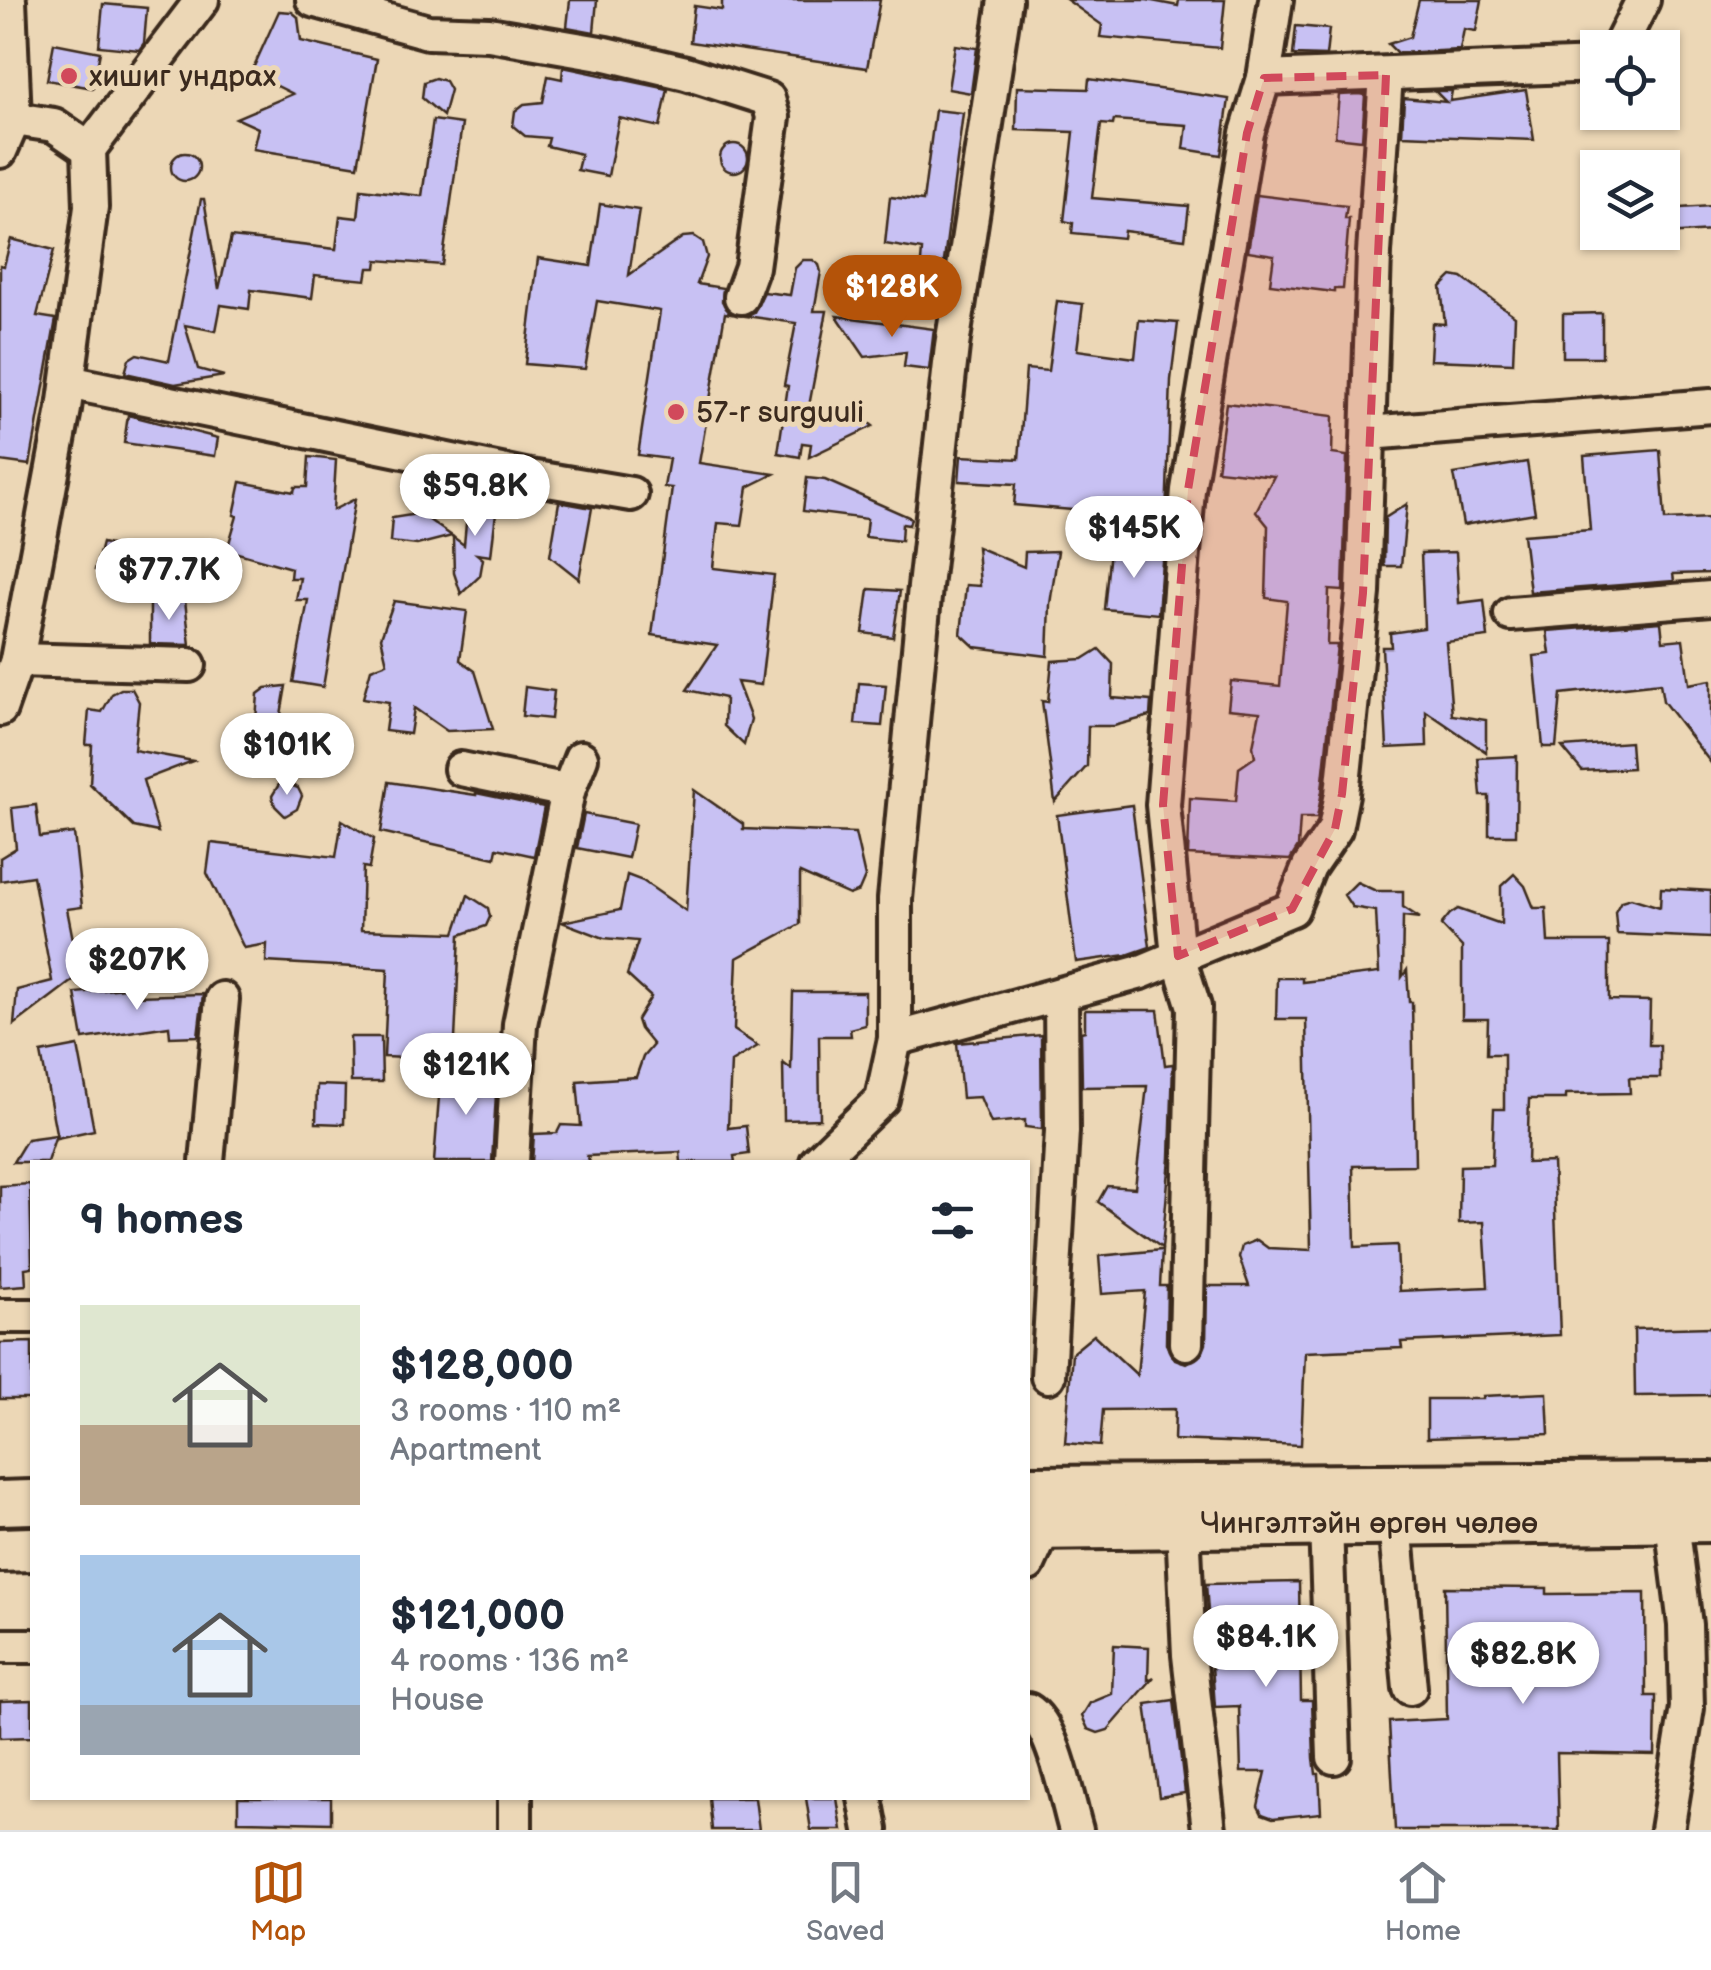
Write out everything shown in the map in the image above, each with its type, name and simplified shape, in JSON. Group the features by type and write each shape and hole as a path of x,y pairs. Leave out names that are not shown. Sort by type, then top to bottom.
{"main road":[{"name":"Чингэлтэйн өргөн чөлөө","path":"1030,1488 1711,1484"},
{"path":"0,1503 30,1502"},
{"name":"Чингэлтэйн өргөн чөлөө","path":"1033,1540 1183,1525 1692,1521"},
{"path":"0,1550 30,1549"}],"street":[{"path":"0,151 14,119 9,0"},
{"path":"0,709 16,660 68,382 91,208 90,149 202,0"},
{"path":"313,0 428,32 489,34 606,54 686,73 768,99 772,117 752,267 741,297"},
{"path":"819,1160 882,1099 895,1040 895,899 925,587 952,346 1005,0"},
{"path":"1186,1343 1194,1007 1178,956 1163,805 1188,490 1247,133 1264,78 1276,0"},
{"path":"1628,30 1643,0"},
{"path":"1264,78 1580,66"},
{"path":"895,1040 1141,972 1292,909 1310,867 1335,829 1363,593 1374,252 1386,75"},
{"path":"14,119 54,126 90,149"},
{"path":"68,382 530,477 631,494"},
{"path":"1369,434 1711,406"},
{"path":"1510,614 1711,598"},
{"path":"16,660 189,664"},
{"path":"512,1160 520,1024 568,791 581,758"},
{"path":"462,769 568,791"},
{"path":"1048,1376 1062,1131 1062,994"},
{"path":"207,1160 222,1000"},
{"path":"0,1316 30,1316"},
{"path":"1667,1830 1686,1708 1685,1625 1692,1521"},
{"path":"1395,1523 1410,1688"},
{"path":"1326,1524 1334,1757"},
{"path":"1183,1525 1189,1655 1209,1830"},
{"path":"0,1646 30,1646"},
{"path":"1030,1711 1038,1715 1049,1740 1076,1830"},
{"path":"514,1800 515,1830"},
{"path":"865,1800 871,1830"}],"highlighted area":[{"path":"1386,75 1363,593 1342,794 1335,829 1292,909 1178,956 1163,805 1188,490 1247,133 1264,78"}],"building":[{"path":"570,0 597,0 594,32 567,27"},
{"path":"722,0 880,0 867,68 690,42 694,6 722,10"},
{"path":"1067,0 1147,0 1178,6 1179,0 1225,0 1220,48 1100,37 1102,25"},
{"path":"1419,0 1482,0 1476,31 1464,29 1460,50 1397,53 1388,44 1410,37"},
{"path":"103,4 147,8 144,43 139,50 99,46"},
{"path":"279,11 298,17 301,41 377,59 358,166 253,149 258,128 236,118 293,94 251,73"},
{"path":"1296,26 1329,29 1326,56 1293,55"},
{"path":"54,43 100,52 93,88 47,80"},
{"path":"955,45 977,48 971,93 948,89"},
{"path":"563,67 668,89 660,127 619,118 608,176 577,170 581,154 547,146 549,138 525,136 513,126 515,111 524,104 543,102 548,76 562,79"},
{"path":"435,78 445,81 450,90 443,116 422,98 424,82"},
{"path":"1089,79 1229,99 1221,155 1184,149 1187,125 1114,120 1113,125 1101,124 1092,198 1189,206 1185,239 1124,231 1123,238 1072,233 1073,223 1064,221 1074,132 1016,130 1017,87 1088,89"},
{"path":"1526,90 1534,140 1402,135 1404,98 1446,102 1435,91 1452,91 1450,101"},
{"path":"1339,95 1365,95 1362,140 1335,137"},
{"path":"935,110 963,113 942,277 920,274 922,250 885,244 890,197 923,201"},
{"path":"433,120 462,124 442,265 377,260 376,268 368,268 366,280 315,275 312,298 251,290 249,309 221,305 216,331 185,325 198,369 224,376 175,384 125,373 129,359 137,354 169,361 201,199 219,289 231,237 336,249 340,216 358,218 361,189 422,196"},
{"path":"734,144 744,148 748,158 744,168 734,172 724,168 720,158 724,148"},
{"path":"185,153 195,157 199,167 195,177 185,181 175,177 171,167 175,157"},
{"path":"1257,195 1347,206 1343,289 1334,292 1270,284 1274,255 1248,251"},
{"path":"600,204 639,210 629,275 683,237 694,236 703,242 707,257 697,284 723,288 722,301 731,314 725,313 699,463 774,474 748,487 742,525 718,523 713,568 774,575 761,685 737,682 751,719 744,745 724,726 725,698 687,690 717,645 652,635 672,488 664,487 669,459 638,455 660,311 597,301 585,369 525,364 538,258 591,266"},
{"path":"1711,206 1711,231 1680,233 1680,208"},
{"path":"11,239 54,250 37,316 56,319 30,465 0,461 0,265 4,266"},
{"path":"803,260 819,265 814,311 827,311 809,406 851,409 873,426 809,457 811,444 802,443 800,457 778,453 788,386 784,385 796,323 746,316 754,312 764,292 790,295 795,268"},
{"path":"1452,276 1462,278 1515,316 1513,363 1430,360 1432,323 1445,324 1441,287"},
{"path":"1057,301 1083,304 1077,350 1135,358 1139,320 1178,323 1171,380 1166,518 1014,505 1016,484 959,481 961,456 1019,459 1026,369 1048,371"},
{"path":"1602,313 1602,357 1563,357 1563,314"},
{"path":"837,316 934,329 929,370 904,367 906,352 865,357"},
{"path":"1226,403 1333,416 1332,454 1347,456 1343,591 1329,590 1327,645 1337,645 1322,791 1317,818 1300,818 1298,847 1290,860 1188,855 1190,798 1236,801 1239,768 1255,757 1253,746 1260,712 1228,709 1231,681 1280,686 1287,601 1266,598 1268,526 1256,511 1274,476 1217,470"},
{"path":"128,415 218,438 215,456 124,443"},
{"path":"1660,450 1665,520 1711,518 1711,573 1673,574 1674,581 1530,592 1523,535 1590,530 1584,456"},
{"path":"309,457 336,460 333,510 355,499 323,687 293,682 308,600 296,600 300,578 290,578 291,568 227,550 241,482 294,492 295,487 307,487"},
{"path":"1527,462 1535,513 1463,525 1454,474"},
{"path":"807,478 825,480 911,518 909,525 902,524 901,541 865,537 867,519 803,511"},
{"path":"469,491 498,495 491,556 477,554 483,559 480,576 461,594 454,573 453,537 464,545"},
{"path":"559,502 592,508 579,579 550,556"},
{"path":"1407,504 1401,566 1384,566 1385,518"},
{"path":"417,514 452,536 417,545 390,542 392,518"},
{"path":"102,543 147,554 141,578 95,570"},
{"path":"977,547 1024,567 1025,552 1058,551 1048,656 975,647 961,634 966,585 980,586"},
{"path":"1163,549 1158,614 1104,609 1110,550"},
{"path":"1456,552 1459,603 1484,600 1488,637 1446,642 1452,715 1486,720 1486,752 1426,711 1427,746 1387,748 1382,647 1391,647 1390,633 1424,628 1421,553"},
{"path":"869,589 900,591 893,637 863,633"},
{"path":"185,600 190,645 150,644 150,602"},
{"path":"394,601 467,611 460,660 475,671 493,729 447,731 414,708 410,734 385,731 389,702 363,698 371,669 387,663 381,637"},
{"path":"1661,622 1663,641 1683,639 1689,684 1711,680 1711,763 1663,701 1660,683 1561,694 1556,747 1543,747 1534,656 1550,654 1547,631"},
{"path":"1099,649 1113,664 1112,698 1151,701 1150,716 1114,726 1088,726 1087,766 1055,802 1042,701 1048,702 1052,661 1083,659"},
{"path":"859,683 886,685 882,726 855,724"},
{"path":"286,686 271,772 252,769 254,747 237,745 241,717 256,720 258,694 266,688"},
{"path":"525,687 554,691 551,719 522,716"},
{"path":"132,689 139,702 134,750 193,761 143,780 158,832 134,827 90,784 92,745 86,745 89,710 102,712 112,694"},
{"path":"1630,742 1632,768 1582,771 1562,747"},
{"path":"1517,756 1516,835 1489,835 1489,796 1481,796 1478,758"},
{"path":"281,781 298,788 302,796 297,809 285,816 272,796"},
{"path":"389,782 544,807 534,856 497,848 495,858 381,832"},
{"path":"694,790 743,824 743,829 855,833 865,877 859,891 849,895 800,873 800,924 737,958 734,1030 758,1046 731,1062 728,1128 746,1126 749,1154 734,1156 735,1160 681,1160 680,1152 587,1156 589,1160 532,1160 534,1134 557,1133 561,1125 581,1126 577,1081 636,1077 643,1057 653,1045 637,1020 651,997 627,975 638,941 604,938 562,922 620,910 627,875 643,881 686,911"},
{"path":"36,805 40,837 74,833 82,907 67,909 80,975 14,1025 17,990 52,981 33,876 0,881 0,858 16,848 12,808"},
{"path":"1132,805 1150,947 1127,955 1076,962 1057,815"},
{"path":"584,814 635,824 628,858 577,848"},
{"path":"342,820 374,839 369,868 363,867 361,930 455,933 468,895 488,908 486,926 460,935 454,1060 384,1057 388,969 266,962 267,944 244,948 207,873 211,843 336,857"},
{"path":"1514,874 1525,886 1534,908 1546,908 1548,942 1609,942 1609,1000 1650,1001 1649,1045 1660,1045 1660,1078 1629,1078 1630,1093 1529,1099 1527,1163 1553,1162 1560,1335 1401,1342 1402,1348 1305,1352 1301,1445 1174,1440 1175,1409 1103,1410 1100,1446 1065,1443 1072,1353 1094,1335 1137,1375 1145,1291 1102,1294 1099,1256 1162,1250 1160,1286 1167,1286 1166,1344 1175,1359 1186,1363 1202,1354 1206,1344 1207,1286 1249,1286 1239,1257 1242,1246 1257,1240 1268,1248 1311,1250 1306,1019 1276,1019 1277,978 1302,978 1302,982 1379,973 1376,911 1352,907 1344,895 1357,882 1376,891 1403,891 1403,907 1420,918 1403,916 1402,977 1407,970 1412,1002 1415,1165 1353,1166 1355,1247 1397,1245 1399,1291 1488,1287 1484,1222 1459,1223 1460,1166 1492,1165 1494,1109 1504,1109 1504,1054 1487,1054 1488,1019 1462,1019 1462,947 1441,925 1458,909 1501,924 1501,886"},
{"path":"1661,888 1711,891 1711,938 1617,934 1615,912 1621,901 1631,898 1660,907"},
{"path":"134,987 136,996 203,994 198,1036 170,1037 169,1026 83,1039 75,993"},
{"path":"793,992 865,992 865,1025 850,1029 851,1036 819,1036 820,1119 784,1120 783,1063 791,1069"},
{"path":"1085,1010 1158,1010 1165,1065 1173,1064 1162,1248 1098,1202 1107,1186 1135,1188 1147,1086 1082,1087 1081,1032 1085,1031"},
{"path":"1041,1035 1042,1129 1025,1127 1025,1120 991,1123 980,1097 962,1098 957,1043"},
{"path":"350,1037 381,1037 382,1082 351,1082"},
{"path":"78,1046 94,1130 57,1138 41,1053"},
{"path":"441,1071 497,1077 492,1160 434,1160"},
{"path":"317,1085 345,1086 344,1124 316,1123"},
{"path":"56,1135 48,1160 13,1162 27,1139"},
{"path":"30,1184 30,1267 25,1268 26,1285 0,1287 0,1186"},
{"path":"1711,1327 1711,1395 1635,1396 1634,1329"},
{"path":"30,1342 30,1399 0,1399 0,1343"},
{"path":"1547,1393 1549,1434 1427,1438 1427,1399"},
{"path":"1299,1582 1301,1700 1312,1700 1321,1813 1273,1818 1262,1814 1258,1806 1266,1772 1241,1772 1239,1706 1215,1707 1206,1584"},
{"path":"1445,1587 1547,1588 1547,1594 1645,1593 1646,1696 1656,1696 1655,1755 1557,1753 1559,1830 1395,1830 1389,1722 1447,1719"},
{"path":"1114,1645 1149,1647 1148,1680 1154,1677 1108,1730 1098,1733 1088,1729 1082,1716 1090,1703 1112,1694"},
{"path":"30,1700 30,1737 0,1738 0,1701"},
{"path":"1174,1700 1185,1793 1159,1797 1146,1704"},
{"path":"238,1800 331,1800 331,1823 238,1821"},
{"path":"709,1800 755,1800 759,1830 712,1830"},
{"path":"806,1800 837,1800 842,1830 811,1830"}],"place":[{"name":"хишиг ундрах","path":"69,76"},
{"name":"57-r surguuli","path":"676,412"}]}
